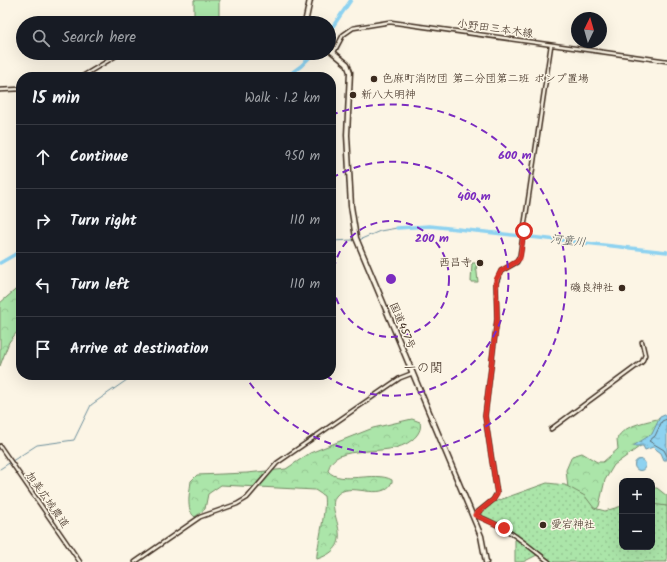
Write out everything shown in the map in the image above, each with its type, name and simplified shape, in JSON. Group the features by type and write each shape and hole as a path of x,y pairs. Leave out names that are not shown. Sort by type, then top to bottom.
{"highway":[{"path":"307,16 310,0"},
{"name":"国道457号","path":"336,55 347,64 350,72 347,135 350,206 354,233 473,516 481,536 486,562"}],"street":[{"name":"小野田三本木線","path":"336,44 343,35 353,28 390,22 667,61"},
{"path":"473,516 493,500 497,494 485,416 497,319 496,280 501,271 518,260 524,238 551,45"},
{"path":"89,72 109,60"},
{"path":"0,90 16,89"},
{"path":"551,429 642,362 645,355 642,342"},
{"path":"135,562 200,518 237,504 247,498 277,463 400,378 412,373"},
{"name":"加美広域農道","path":"0,446 80,562"},
{"path":"473,516 492,522 514,534 548,562"}],"green space":[{"path":"194,0 219,0 219,16 194,16"},
{"path":"472,263 476,263 478,282 471,282"},
{"path":"16,289 16,333 9,342 0,366 0,303"},
{"path":"665,417 660,432 614,465 605,480 599,506 595,511 569,497 566,470 572,456 582,453 597,462 603,462 618,449 617,439 625,430 638,424"},
{"path":"412,419 420,422 420,429 418,434 412,440 402,446 389,449 350,453 340,456 332,462 328,471 334,475 349,478 377,476 385,477 392,480 392,482 387,488 381,491 373,492 349,490 342,491 336,496 334,511 339,537 337,546 330,553 317,559 324,512 324,496 315,490 221,485 208,494 205,509 195,517 190,510 189,500 191,481 197,475 247,473 286,469 310,453 373,428"},
{"path":"547,483 565,485 585,496 594,508 605,511 619,507 619,550 655,550 655,504 667,506 667,562 552,562 541,553 523,562 515,562 515,533 479,515 494,502"},
{"path":"655,488 667,496 667,547 655,544"}],"water":[{"path":"667,414 667,460 664,460 661,453 653,447 645,450 643,446 633,446 652,434 660,417"},
{"path":"638,460 642,460 644,461 644,469 638,470 635,467 635,463"}],"waterway":[{"path":"336,22 351,0"},
{"path":"293,72 307,60"},
{"name":"河童川","path":"397,228 430,226 667,252"},
{"path":"359,240 380,231 397,228"},
{"path":"336,241 354,240"},
{"path":"0,263 16,254"},
{"path":"0,469 37,445 74,440 91,405 127,380"}],"place":[{"name":"色麻町消防団 第二分団第二班 ポンプ置場","path":"374,79"},
{"name":"新八大明神","path":"353,95"},
{"name":"西昌寺","path":"480,263"},
{"name":"磯良神社","path":"622,288"},
{"name":"愛宕神社","path":"543,525"}],"district":[{"name":"一の関","path":"423,368"}],"route":[{"path":"504,528 475,515 490,503 497,494 497,482 485,421 486,402 497,319 496,280 501,271 520,258 524,231"}]}
